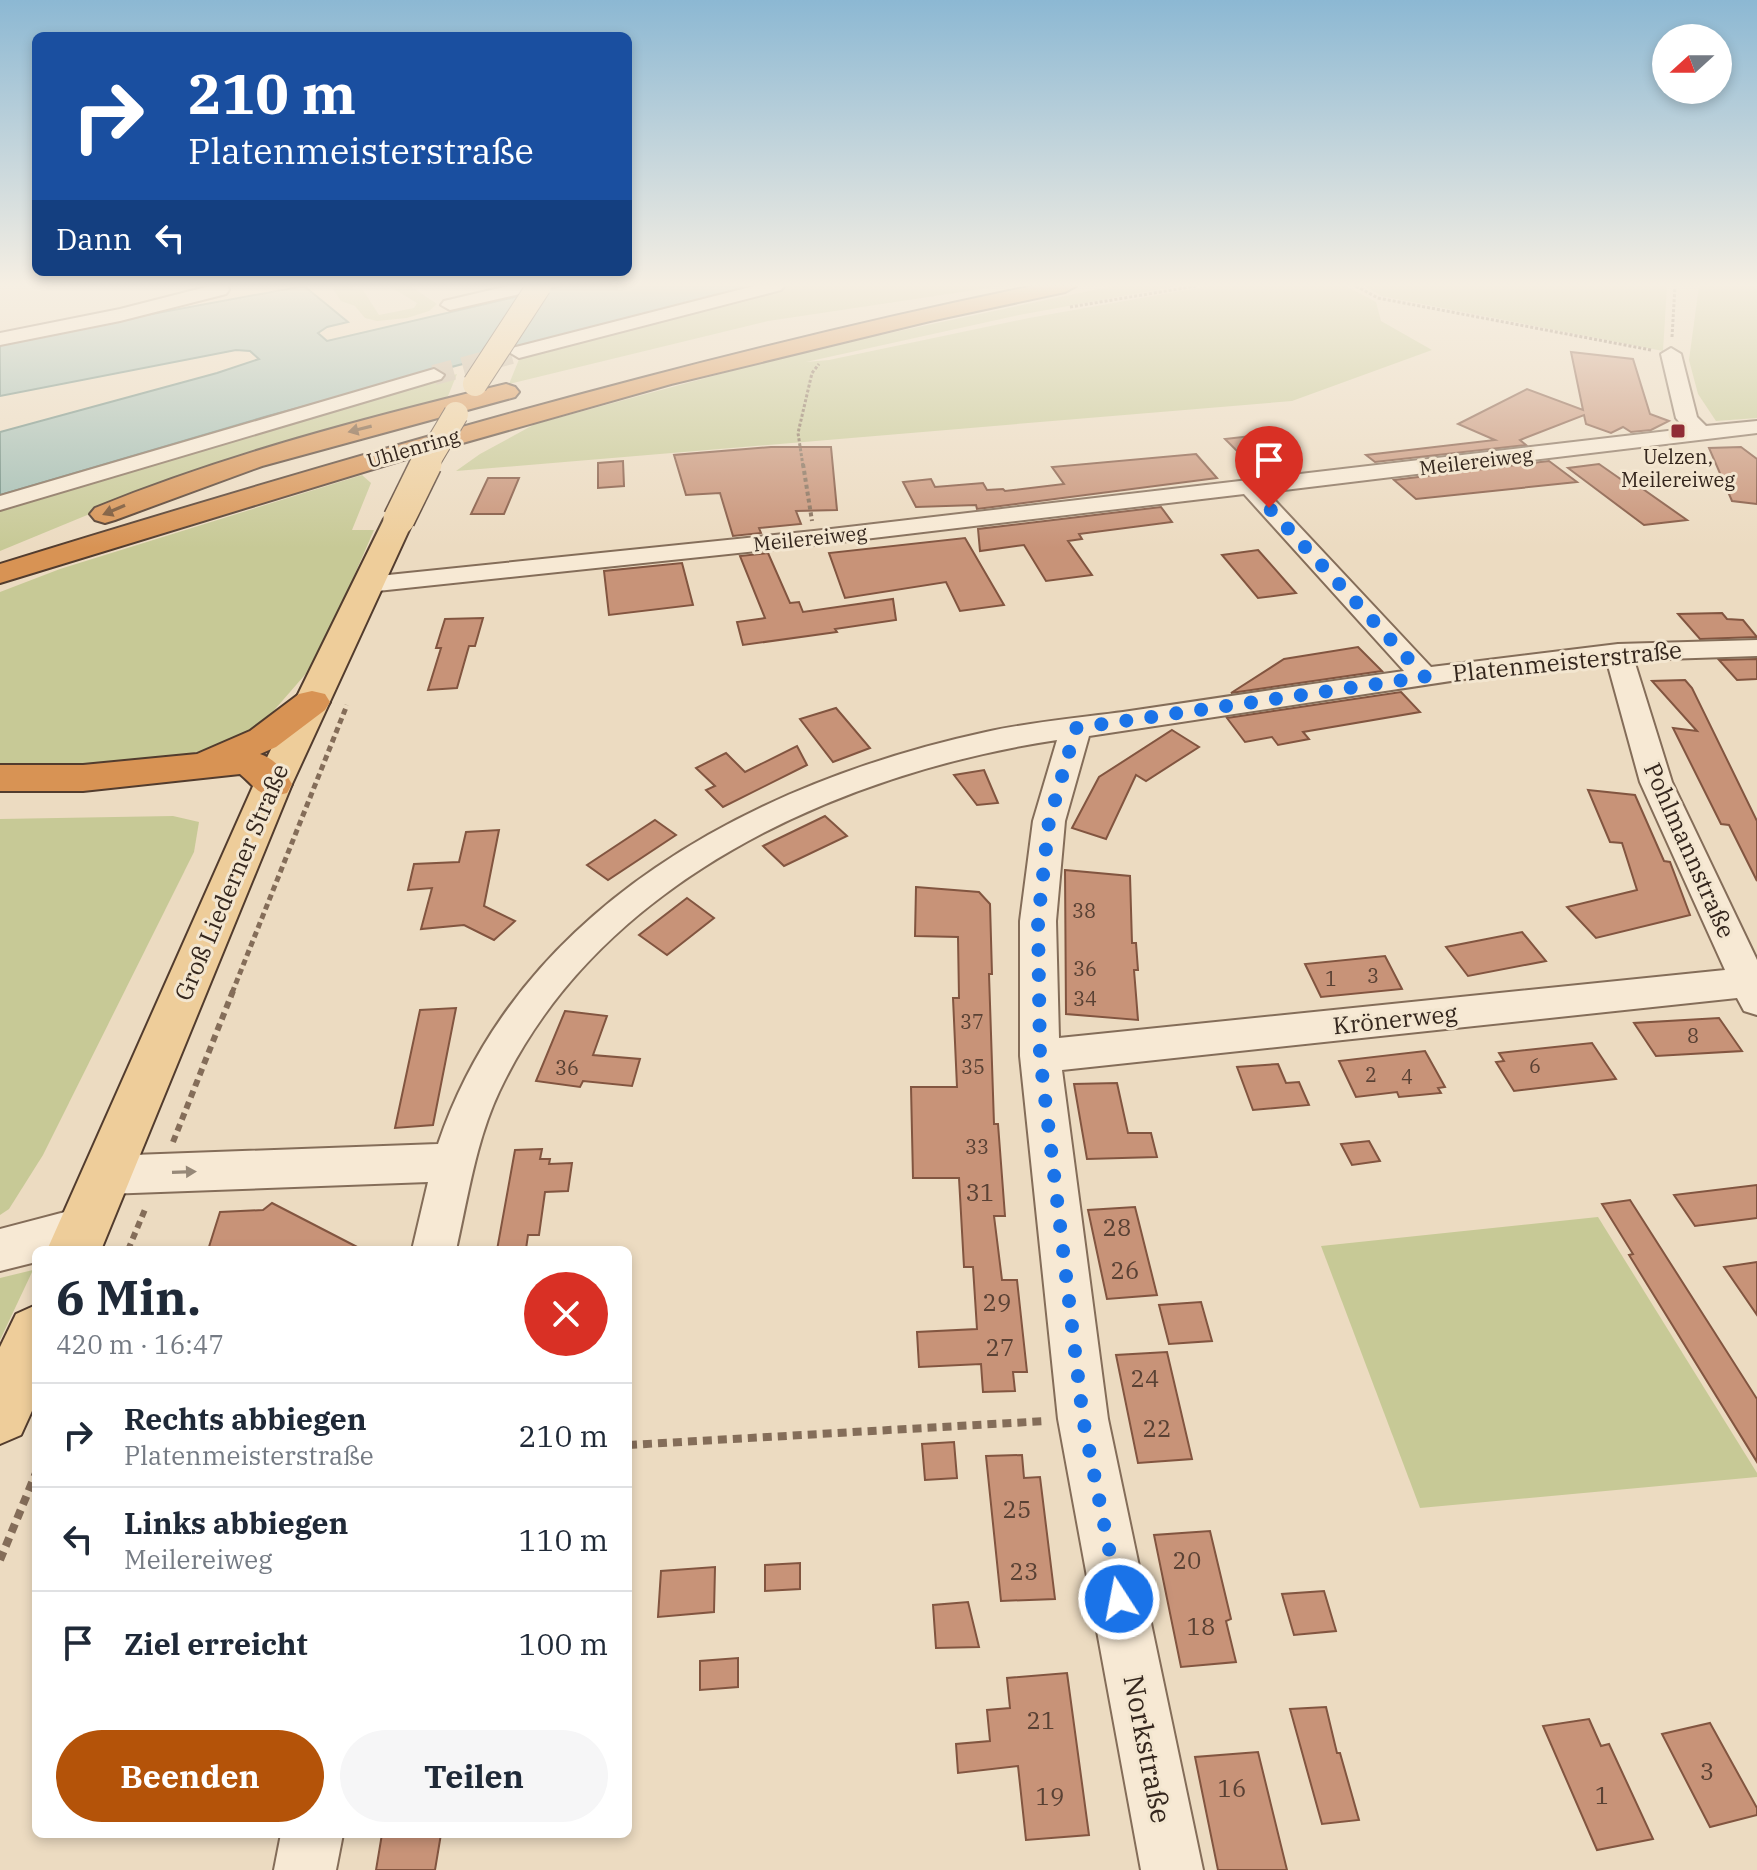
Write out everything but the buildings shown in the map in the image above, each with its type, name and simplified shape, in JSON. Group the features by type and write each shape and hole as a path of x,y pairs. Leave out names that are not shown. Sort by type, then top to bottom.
{"highway":[{"name":"Uhlenring","path":"0,574 349,467 687,373"},
{"path":"0,559 176,486 298,446 473,396 528,386"},
{"path":"0,586 96,544"},
{"path":"202,764 263,739 312,702"},
{"path":"0,778 83,778 240,762 254,765 273,784"},
{"path":"0,788 273,784"}],"main road":[{"name":"Groß Liederner Straße","path":"95,1243 106,1175 273,784 432,452 487,373"},
{"path":"0,1414 32,1343"}],"street":[{"path":"1676,373 1687,418 1700,433"},
{"path":"0,503 434,375"},
{"name":"Meilereiweg","path":"368,584 814,538 1757,427"},
{"path":"1251,488 1425,677"},
{"name":"Platenmeisterstraße","path":"435,1246 454,1162 482,1083 501,1047 530,1004 596,931 675,871 755,823 872,773 975,744 1530,661 1618,652 1757,648"},
{"name":"Pohlmannstraße","path":"1618,652 1656,782 1753,991"},
{"name":"Norkstraße","path":"1076,728 1049,821 1038,921 1040,1056 1083,1419 1172,1870"},
{"name":"Krönerweg","path":"1040,1056 1753,991"},
{"path":"106,1175 454,1162"},
{"path":"54,1246 95,1243"},
{"path":"0,1250 32,1248"},
{"path":"305,1870 311,1838"}],"path":[{"path":"812,373 798,433 814,538"},
{"path":"95,1243 160,1173 349,700"},
{"path":"632,1445 1083,1419"},
{"path":"0,1560 32,1483"}],"green space":[{"path":"513,373 553,373 509,384"},
{"path":"723,373 1368,373 1292,401 456,471 535,424"},
{"path":"1693,373 1757,373 1757,418 1716,421 1698,394"},
{"path":"457,374 448,396 434,404 143,492 0,551 0,507"},
{"path":"362,475 371,483 352,530 374,530 317,661 263,723 233,742 163,761 0,770 0,592 60,569"},
{"path":"173,816 199,822 194,852 43,1155 9,1209 0,1215 0,819"},
{"path":"1598,1217 1757,1477 1420,1508 1321,1246"},
{"path":"32,1270 0,1340 0,1278"}],"shaded area":[{"path":"0,373 117,373 0,396"},
{"path":"216,373 428,373 268,416 0,495 0,432"}],"tunnel":[{"path":"434,375 440,373"}],"place":[{"name":"Uelzen, Meilereiweg","path":"1678,431"}],"route":[{"path":"1119,1599 1083,1419 1040,1056 1038,921 1049,821 1076,728 1425,677 1269,508"}]}
